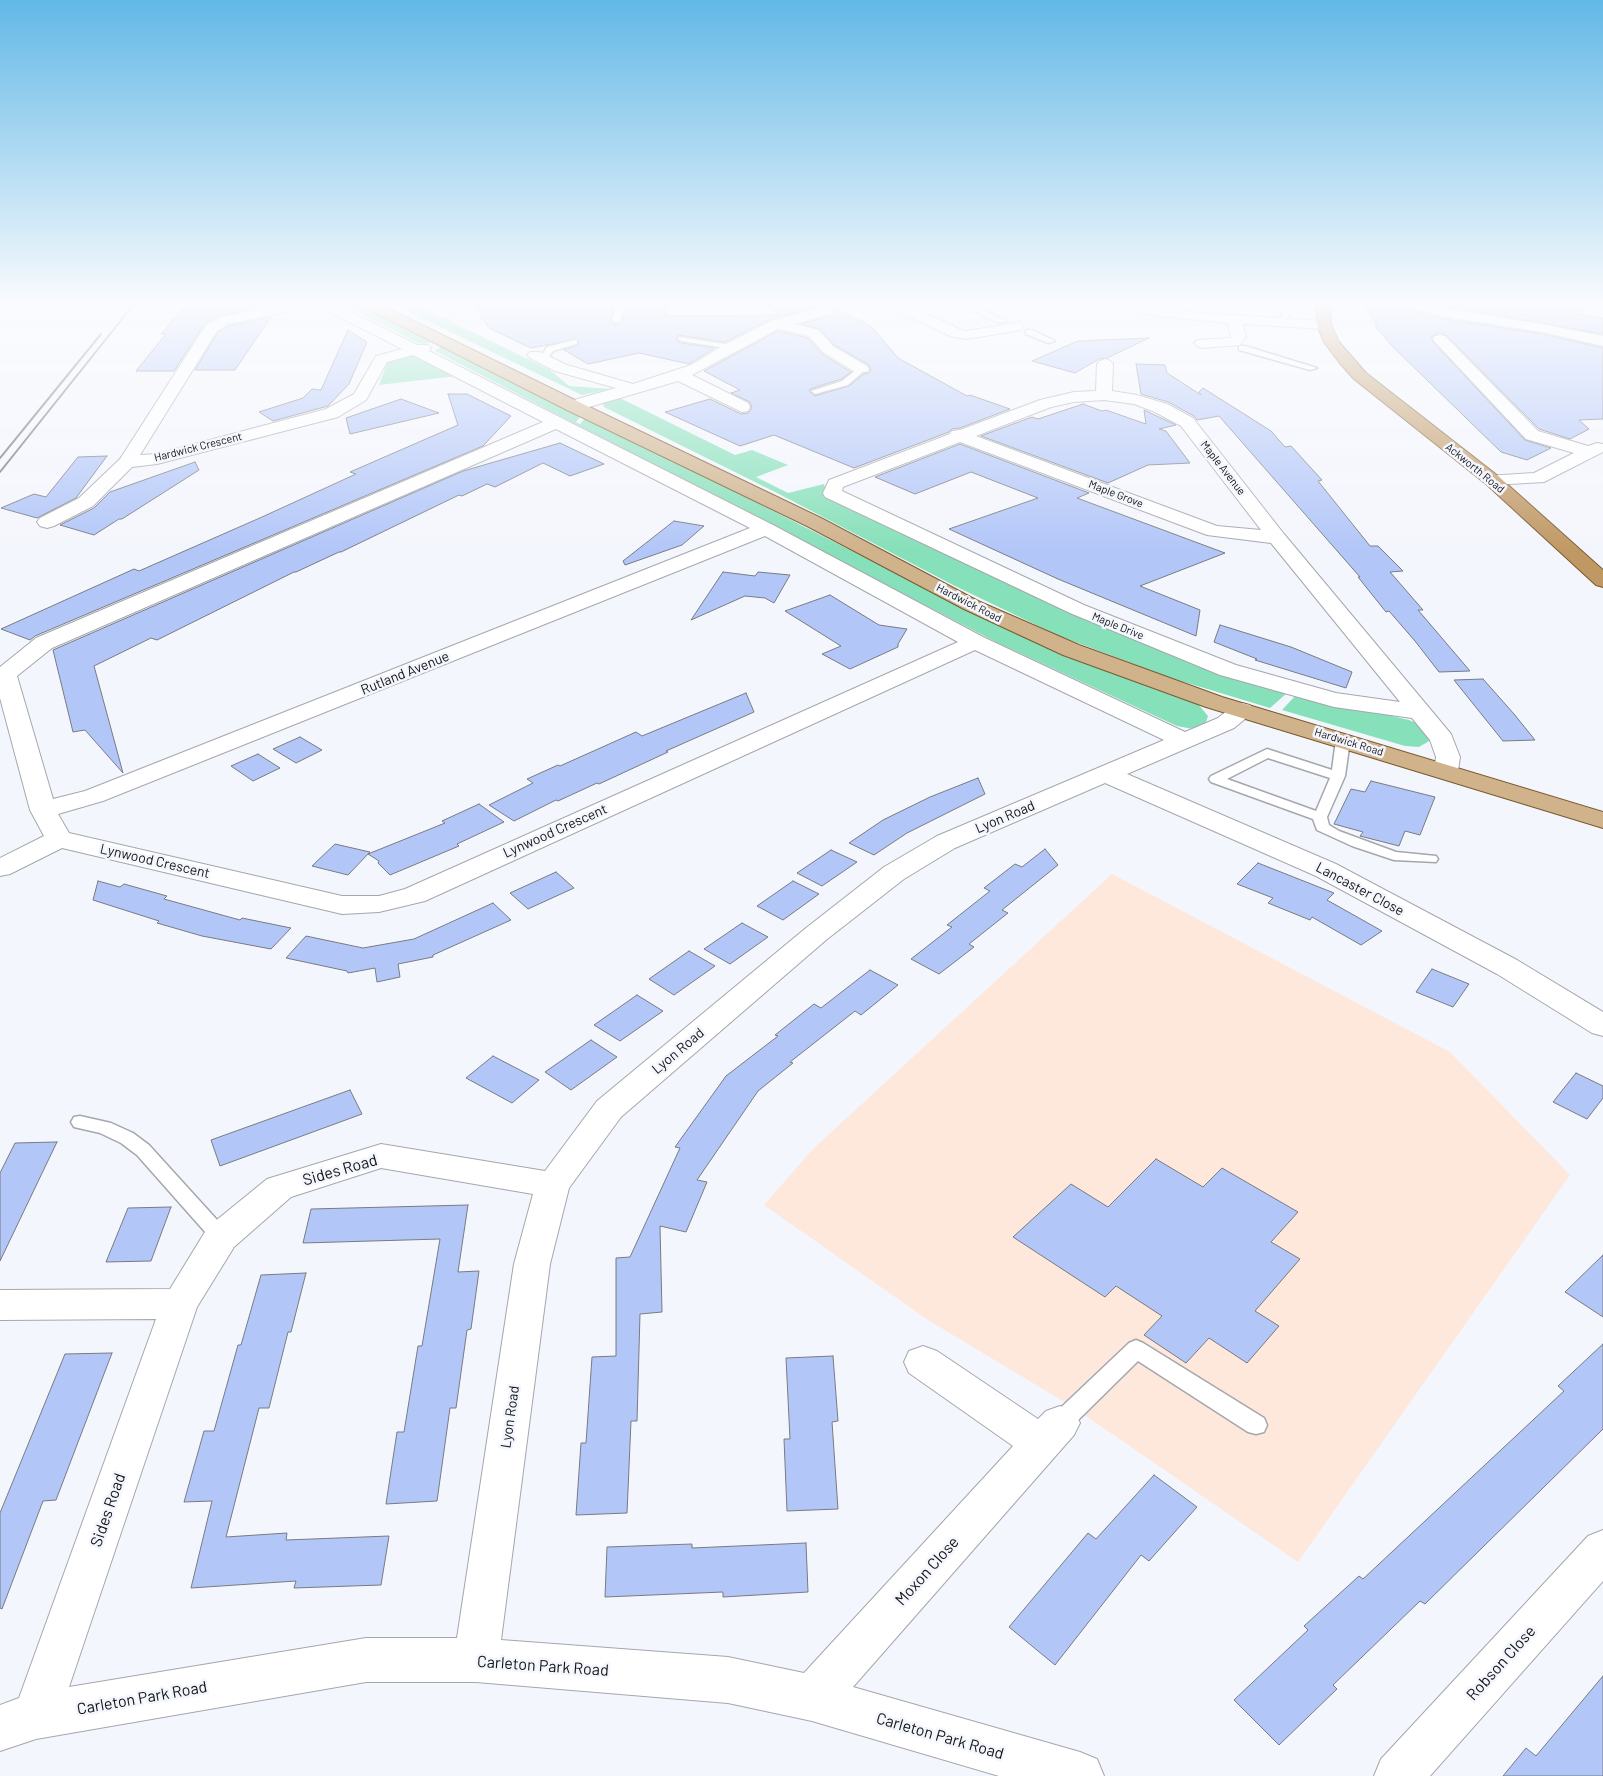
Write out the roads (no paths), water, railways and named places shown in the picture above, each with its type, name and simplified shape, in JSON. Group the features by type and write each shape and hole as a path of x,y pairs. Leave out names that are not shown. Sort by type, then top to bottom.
{"highway":[{"name":"Ackworth Road","path":"1374,387 1492,480 1603,582"}],"main road":[{"name":"Hardwick Road","path":"521,387 565,414 814,522 971,605 1015,626 1148,679 1242,710 1603,820"}],"street":[{"path":"47,522 86,502 127,462 174,387"},
{"name":"Hardwick Crescent","path":"127,462 156,459 332,413 360,397 366,387"},
{"name":"Hardwick Road","path":"502,387 565,414 766,529 975,642 1185,741"},
{"path":"627,387 632,389"},
{"path":"0,868 59,839 43,810 5,674 44,643 565,414 639,387"},
{"path":"702,387 742,407"},
{"path":"1104,387 1104,395"},
{"path":"1486,387 1532,434 1597,448"},
{"name":"Maple Avenue","path":"832,493 835,484 958,435 1046,403 1074,397 1104,395 1137,400 1161,408 1187,422 1277,538 1442,739 1448,757 1446,771"},
{"name":"Maple Grove","path":"958,435 1214,531 1277,538"},
{"path":"1492,480 1538,478 1597,448"},
{"name":"Maple Drive","path":"832,493 1077,609 1228,670 1334,700 1419,712"},
{"name":"Rutland Avenue","path":"43,810 94,796 766,529"},
{"name":"Lynwood Crescent","path":"59,839 342,905 379,904 415,894 975,642"},
{"name":"Lyon Road","path":"476,1660 532,1264 553,1185 609,1109 816,934 894,873 946,842 1226,723 1242,710"},
{"name":"Lancaster Close","path":"1106,774 1326,870 1507,967 1603,1026"},
{"name":"Sides Road","path":"18,1722 180,1304 221,1237 279,1188 381,1156 553,1185"},
{"path":"0,1305 180,1304"},
{"path":"923,1362 1050,1433"},
{"name":"Moxon Close","path":"812,1698 1050,1433"},
{"name":"Robson Close","path":"1398,1776 1603,1550"},
{"name":"Carleton Park Road","path":"18,1722 366,1660 476,1660 728,1680 812,1698 1080,1776"}],"lane":[{"path":"815,391 830,387"},
{"path":"1343,740 1338,776 1320,817 1322,827 1357,844 1394,856 1430,859"},
{"path":"1320,817 1216,779 1266,753 1338,776"},
{"path":"80,1122 105,1128 127,1138 143,1150 221,1237"},
{"path":"1050,1433 1136,1348 1256,1425"}],"railway":[{"path":"0,458 58,387"},
{"path":"0,472 68,387"}]}
